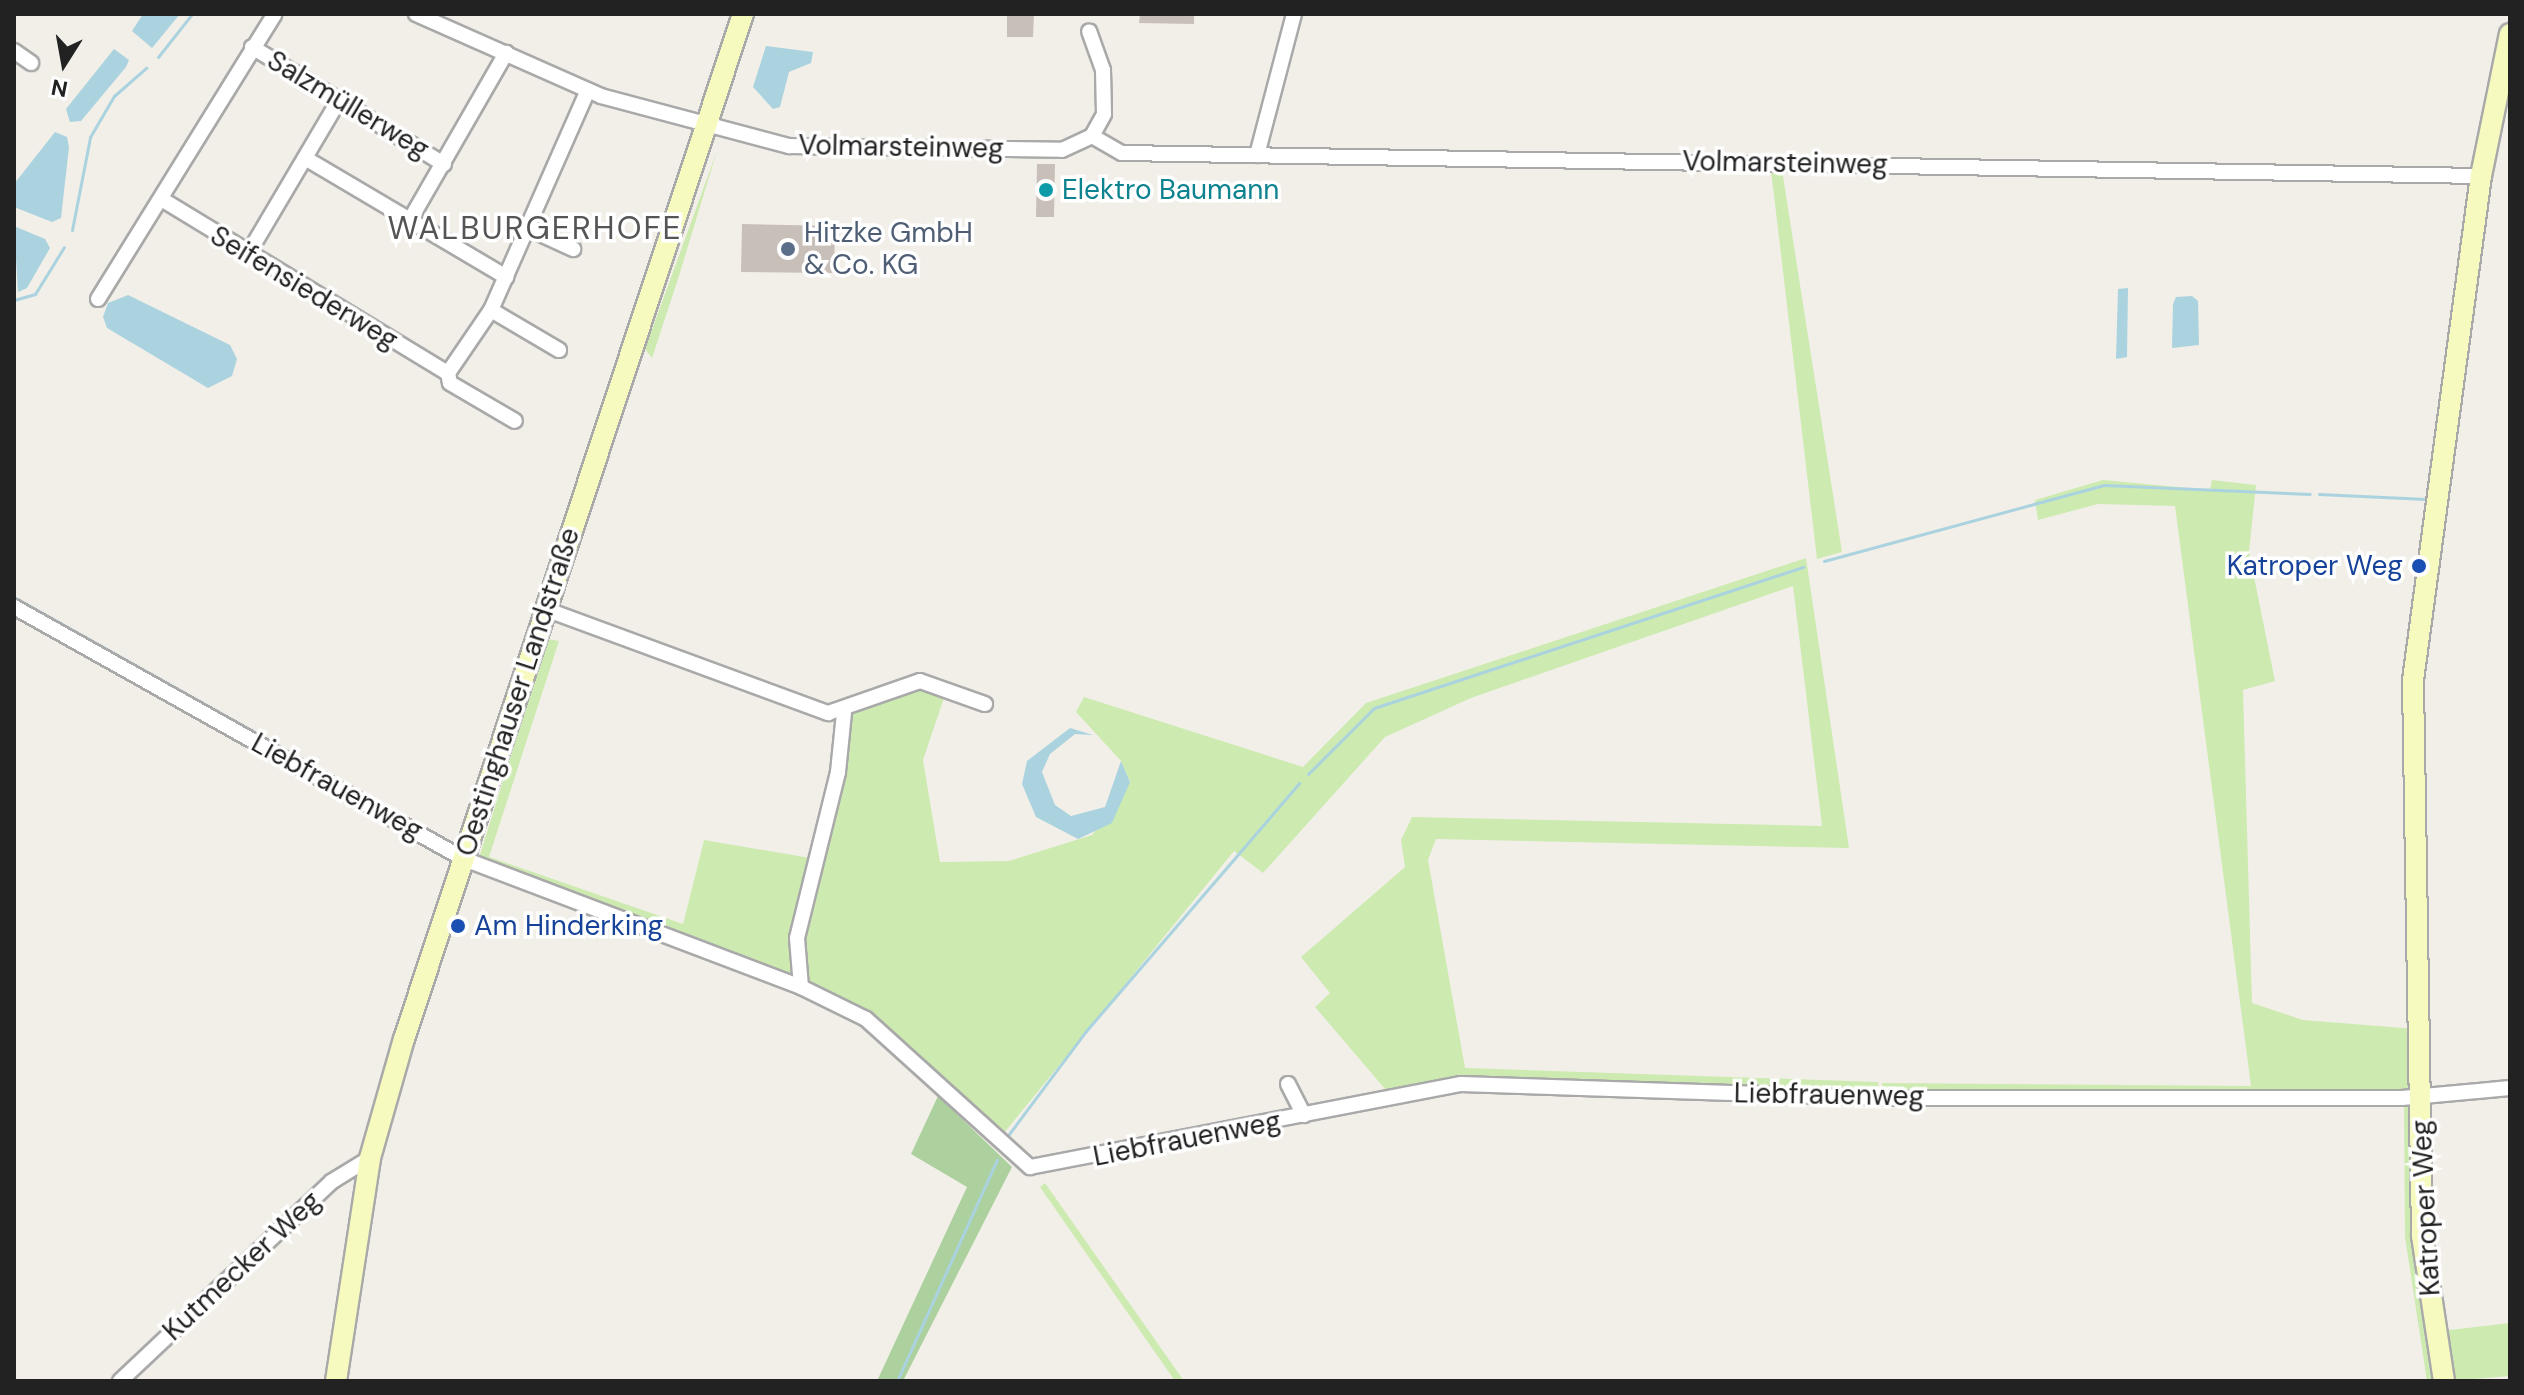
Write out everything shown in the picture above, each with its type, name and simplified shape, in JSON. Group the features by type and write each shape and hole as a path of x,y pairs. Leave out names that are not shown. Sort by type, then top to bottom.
{"street":[{"path":"98,299 153,206 163,200 252,47 275,14"},
{"name":"Volmarsteinweg","path":"416,14 588,90 789,146 1062,150 1092,136 1122,153 2481,176"},
{"name":"Oestinghauser Landstraße","path":"336,1381 370,1158 545,609 743,14"},
{"path":"1257,155 1294,14"},
{"path":"1089,31 1103,70 1104,114 1092,136"},
{"name":"Katroper Weg","path":"2444,1381 2423,1260 2413,680 2481,176 2510,34"},
{"name":"Salzmüllerweg","path":"252,47 444,164"},
{"path":"14,51 31,63"},
{"path":"410,220 506,53"},
{"path":"448,373 491,310 588,90"},
{"path":"248,254 339,100"},
{"path":"305,158 506,277"},
{"name":"Seifensiederweg","path":"163,200 448,373 450,383 515,421"},
{"path":"527,228 573,249"},
{"path":"491,310 559,350"},
{"name":"Liebfrauenweg","path":"14,607 464,859 801,987 866,1019 1030,1167 1461,1084 1882,1098 2420,1095 2510,1088"},
{"path":"545,609 828,713 844,713 920,681 985,704"},
{"path":"801,987 797,938 838,772 844,713"},
{"path":"1288,1084 1304,1115"},
{"name":"Kutmecker Weg","path":"120,1381 331,1182 370,1158"}],"green space":[{"path":"717,151 678,279 652,358 645,349"},
{"path":"1771,170 1782,170 1842,552 1817,559"},
{"path":"2103,480 2210,490 2212,480 2256,485 2249,552 2275,681 2243,690 2252,1003 2303,1020 2416,1029 2417,1094 1883,1097 1882,1083 2251,1086 2175,506 2098,504 2038,520 2035,500"},
{"path":"1806,558 1849,848 1436,839 1428,860 1465,1068 1878,1082 1880,1097 1460,1082 1391,1096 1315,1007 1330,993 1301,957 1405,867 1401,840 1412,817 1822,826 1793,586 1471,698 1385,737 1263,873 1234,851 1004,1133 867,1017 803,985 800,937 845,714 903,685 947,689 923,760 940,862 1009,861 1092,835 1130,782 1121,761 1076,712 1084,697 1303,767 1366,703"},
{"path":"547,639 559,641 489,857 683,924 704,840 816,859 796,937 800,984 479,858"},
{"path":"938,1096 1012,1167 903,1381 877,1381 967,1187 911,1154"},
{"path":"2417,1098 2442,1381 2427,1381 2405,1237 2404,1100"},
{"path":"1045,1183 1184,1381 1175,1381 1040,1187"},
{"path":"2510,1323 2510,1376 2450,1381 2441,1331"}],"water":[{"path":"143,14 180,14 152,48 132,31"},
{"path":"766,46 813,52 811,63 789,72 780,107 773,109 753,87"},
{"path":"114,49 129,60 126,67 81,121 70,122 66,109"},
{"path":"55,132 67,137 69,147 61,218 52,222 14,207 14,184"},
{"path":"14,226 45,239 50,248 27,288 18,292"},
{"path":"2128,288 2127,357 2116,359 2118,289"},
{"path":"128,295 230,345 237,359 232,376 208,388 107,328 103,317 108,303"},
{"path":"2192,296 2198,301 2199,345 2172,348 2173,304 2176,297"},
{"path":"1070,728 1093,735 1075,734 1050,754 1042,772 1055,805 1071,816 1105,807 1121,761 1130,782 1112,823 1078,839 1036,817 1022,784 1027,761"}],"building":[{"path":"1007,14 1034,14 1033,37 1007,37"},
{"path":"1140,14 1194,14 1194,24 1139,23"},
{"name":"Elektro Baumann","path":"1037,164 1055,164 1054,217 1036,217"},
{"name":"Hitzke GmbH & Co. KG","path":"742,224 835,226 834,273 741,272"}],"waterway":[{"path":"158,57 192,14"},
{"path":"72,230 90,137 114,96 146,68"},
{"path":"14,300 35,294 64,247"},
{"path":"1824,561 2104,485 2310,494"},
{"path":"2319,494 2426,499"},
{"path":"1308,774 1374,708 1803,567"},
{"path":"14,597 454,844"},
{"path":"1009,1134 1086,1031 1299,783"},
{"path":"897,1381 997,1160"}],"place":[{"name":"Elektro Baumann","path":"1046,190"},
{"name":"Hitzke GmbH & Co. KG","path":"788,249"},
{"name":"Katroper Weg","path":"2419,566"},
{"name":"Am Hinderking","path":"458,926"}],"district":[{"name":"WALBURGERHOFE","path":"535,228"}]}
